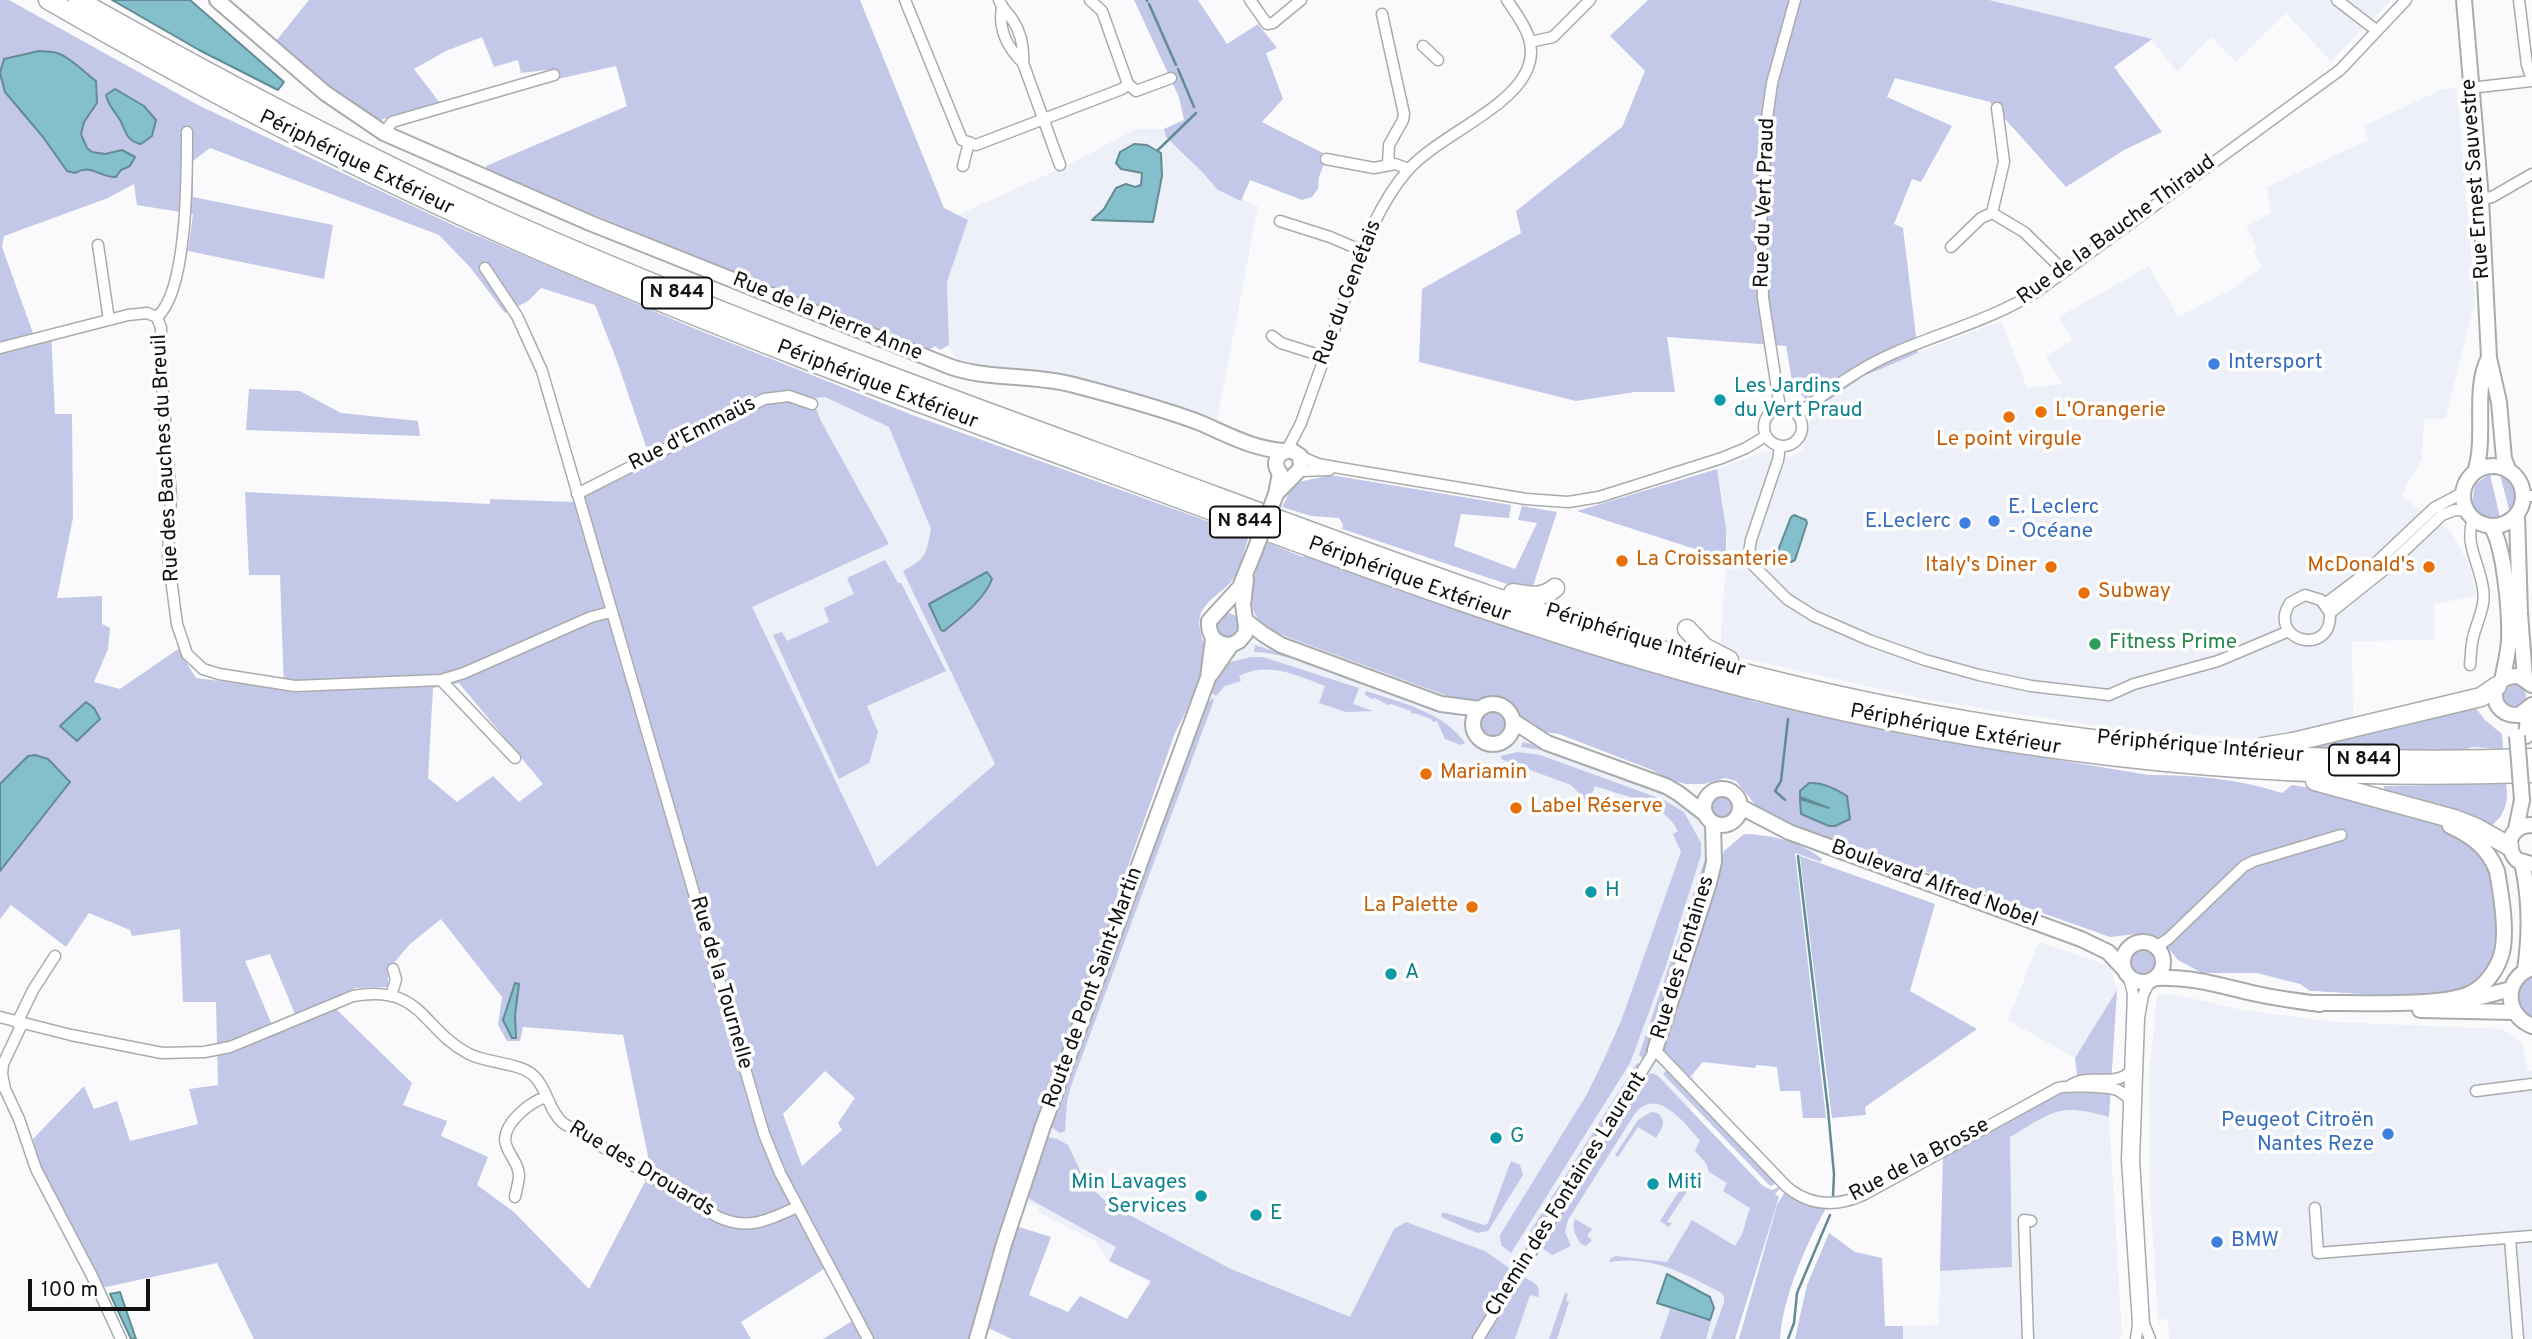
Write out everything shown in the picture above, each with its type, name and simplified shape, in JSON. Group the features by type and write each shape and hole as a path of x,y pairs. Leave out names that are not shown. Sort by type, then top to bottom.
{"highway":[{"name":"Périphérique Extérieur","path":"48,0 206,89 327,152 575,267 733,332 885,390 1448,596 1583,641 1704,677 1890,721 1994,740 2110,756 2296,772 2406,775 2532,773"},
{"name":"Périphérique Intérieur","path":"78,0 322,133 431,186 584,254 749,322 911,384 1464,586 1624,638 1790,684 1902,709 2062,736 2196,749 2361,760 2532,758"},
{"path":"1464,586 1490,587 1534,597 1549,593 1555,588"},
{"path":"1687,629 1704,647 1725,659 1780,674 1790,684"},
{"path":"2196,749 2211,745 2261,747 2293,742 2481,697 2500,683"},
{"path":"2296,772 2305,778 2351,789 2513,838"}],"main road":[{"name":"Rue de la Pierre Anne","path":"217,0 325,93 383,132 602,228 937,362 977,374 1070,384 1196,422 1247,444 1292,453"},
{"name":"Rue Ernest Sauvestre","path":"2464,0 2481,199 2489,358 2499,402 2504,459 2509,471"},
{"name":"Rue Ernest Sauvestre","path":"2475,472 2480,450 2484,366 2489,358"},
{"name":"Rue de la Pierre Anne","path":"1247,444 1287,472"},
{"path":"1281,645 1221,644 1213,638 1209,621 1240,587 1287,472 1302,464 1292,453 1276,459 1287,472"},
{"path":"2491,526 2506,524 2516,516 2528,496 2519,480 2509,471 2490,466 2475,472 2467,481 2463,492 2470,515 2491,526 2501,552 2509,643 2495,695 2497,704 2522,736"},
{"path":"2500,683 2513,675 2530,676 2520,614 2516,516"},
{"path":"1208,678 1246,630 1243,606 1248,570"},
{"path":"1221,609 1233,608 1281,645 1441,704 1480,709"},
{"name":"Route de Pont Saint-Martin","path":"977,1339 1007,1233 1042,1130 1208,678 1213,638"},
{"path":"1441,704 1473,725"},
{"path":"1489,704 1499,705 1510,712 1513,721 1509,737 1501,743 1489,744 1477,736 1473,725 1480,709 1489,704"},
{"path":"2507,714 2519,715 2531,707"},
{"path":"2531,707 2522,736 2528,801 2513,838 2514,856 2527,863 2529,969 2516,979 2510,997 2514,1012 2532,1027"},
{"path":"1513,721 1547,743"},
{"path":"1509,737 1547,743 1684,791 1711,793"},
{"path":"1666,786 1708,818 1723,826 1738,817 1741,807 1738,797 1728,790 1720,789 1711,793 1705,800 1708,818"},
{"name":"Boulevard Alfred Nobel","path":"1741,807 1789,832 2081,939 2108,952 2126,972"},
{"path":"2311,1003 2428,1001 2461,997 2482,985 2500,959 2503,933 2499,885 2493,860 2485,849 2467,834 2406,807"},
{"name":"Rue des Fontaines","path":"1655,1050 1714,862 1708,818"},
{"path":"1731,823 1763,825 1789,832"},
{"path":"1714,862 1731,823"},
{"path":"2513,838 2526,825 2532,825"},
{"path":"2081,939 2131,946 2144,942 2156,947 2163,961 2206,982"},
{"path":"2131,946 2124,956 2126,972 2139,982 2171,977 2311,1003 2368,1009 2514,1012"},
{"path":"2153,979 2160,973 2163,961"},
{"path":"2349,1002 2396,1006 2450,1004 2511,989"}],"street":[{"path":"905,0 962,140 976,145 1122,89 1128,84"},
{"path":"1090,0 1102,11 1128,84 1136,90 1171,78"},
{"path":"1250,0 1263,21 1270,24 1301,0"},
{"path":"1507,0 1525,27 1530,42 1553,37 1590,0"},
{"name":"Rue du Vert Praud","path":"1780,408 1763,298 1761,226 1767,118 1772,83 1795,0"},
{"path":"2337,0 2376,30"},
{"name":"Rue de la Bauche Thiraud","path":"1798,414 1861,369 2015,304 2064,271 2340,70 2406,0"},
{"path":"2470,88 2532,80 2527,65 2528,41 2519,0"},
{"path":"1000,4 999,24 1010,50 1023,63 1060,165"},
{"path":"1382,14 1400,91 1403,120 1389,145 1388,165"},
{"name":"Rue du Genétais","path":"1292,453 1373,223 1409,169 1517,85 1529,64 1530,42"},
{"path":"1423,46 1437,60"},
{"path":"383,132 392,122 554,75"},
{"path":"1992,213 2004,162 1997,108"},
{"name":"Rue des Bauches du Breuil","path":"187,132 186,212 180,255 167,306 157,317 161,328 161,369 171,497 168,556 180,638 194,662 203,669 219,674 295,686 441,680"},
{"path":"963,166 969,142"},
{"path":"1326,159 1374,168 1395,164 1409,169"},
{"path":"2481,199 2491,197 2532,174"},
{"path":"1992,213 2024,232 2064,271"},
{"path":"1951,247 1981,218 1992,213"},
{"path":"1280,221 1363,250"},
{"path":"98,245 109,320"},
{"name":"Rue de la Tournelle","path":"485,268 517,316 542,371 764,1133 797,1207 868,1339"},
{"path":"0,348 137,313 157,317"},
{"path":"1272,335 1281,343 1325,357"},
{"name":"Rue d'Emmaüs","path":"578,494 764,399 789,396 812,404"},
{"path":"1789,408 1798,414 1802,424 1800,437 1791,444 1780,446 1766,436 1764,427 1772,411 1789,408"},
{"path":"1292,453 1318,464 1340,468 1534,500 1569,502 1600,497 1722,458 1766,436"},
{"path":"1780,446 1778,460 1751,540 1749,553 1753,565 1787,599 1814,616 1912,656 2031,686 2109,695 2134,684 2218,661 2289,631"},
{"path":"1287,472 1340,468"},
{"path":"2328,608 2311,596 2294,599 2285,614 2289,631 2307,641 2319,637 2328,627 2328,608 2434,508 2463,492"},
{"path":"2328,608 2385,569 2442,515 2455,510 2470,515 2470,540 2483,588 2483,608 2473,637 2470,665"},
{"path":"515,758 481,719 441,680 464,673 591,617 611,612"},
{"path":"2156,947 2168,939 2245,866 2341,835"},
{"path":"55,956 33,990 3,1064 2,1074 5,1089 19,1119 36,1169 97,1286 121,1339"},
{"path":"391,996 396,979 393,969"},
{"path":"2126,972 2133,994 2127,1160 2138,1324 2136,1339"},
{"path":"2150,1339 2144,1324 2134,1160 2139,1018 2142,1001 2153,979"},
{"name":"Rue des Drouards","path":"0,1017 162,1053 204,1052 230,1046 353,996 391,996 414,1006 466,1052 487,1061 517,1067 531,1074 540,1083 554,1114 563,1123 718,1217 733,1224 749,1225 797,1207"},
{"name":"Rue de la Brosse","path":"1655,1050 1787,1187 1803,1198 1828,1204 1849,1201 1863,1195 2058,1088 2086,1079 2120,1079 2129,1073"},
{"name":"Chemin des Fontaines Laurent","path":"1478,1339 1655,1050"},
{"path":"2476,1091 2532,1084"},
{"name":"Rue de la Brosse","path":"2071,1085 2115,1089 2128,1098"},
{"path":"515,1197 520,1176 518,1166 505,1142 507,1132 520,1112 534,1101 546,1097"},
{"path":"2315,1208 2318,1253 2532,1236"},
{"path":"2028,1339 2024,1220 2031,1221"},
{"path":"2510,1239 2518,1339"}],"shaded area":[{"path":"0,0 9,0 198,105 455,226 691,327 915,416 1249,536 1231,582 1201,613 1200,628 1205,651 1198,681 1175,733 1014,1189 970,1339 823,1339 860,1316 832,1264 741,1322 751,1339 254,1339 217,1263 92,1290 24,1153 36,1151 33,1139 84,1086 94,1109 117,1101 130,1141 198,1124 189,1089 218,1085 216,1002 183,1002 180,929 132,936 130,930 89,913 66,947 11,905 0,919 0,871 70,782 49,761 35,755 21,763 0,784","holes":["210,148 439,235 470,267 505,313 528,301 541,288 595,305 651,461 588,491 574,502 490,499 490,504 245,492 249,575 280,575 284,689 196,678 178,649 120,689 94,682 108,649 110,628 102,624 102,596 57,598 73,518 72,414 55,414 51,332 34,336 2,247 4,236 108,198 134,184 137,205 193,214 188,251 324,279 333,225 193,197 193,161","825,397 889,427 931,529 924,555 903,571 995,764 877,867 752,607 889,544 821,421 812,398","459,683 543,784 519,802 493,776 457,802 428,778 433,688","441,919 502,997 498,1025 507,1041 520,1041 523,1027 623,1035 649,1161 647,1178 589,1289 514,1212 477,1185 488,1157 441,1136 447,1121 403,1105 412,1083 334,1007 275,1032 245,961 270,954 295,1014 356,988 388,987 388,970 409,945","825,1071 855,1098 838,1123 842,1130 802,1166 783,1114"]},
{"path":"112,0 190,0 284,82 278,90 199,50"},
{"path":"309,0 860,0 944,208 968,220 947,282 949,345 940,350 935,346 922,349 487,171 486,166 627,106 616,66 549,81 546,70 521,73 518,60 494,67 482,37 446,51 414,69 440,103 377,121 355,110 276,41"},
{"path":"1134,0 1198,0 1227,44 1258,24 1277,48 1266,53 1283,99 1262,122 1323,153 1326,159 1319,177 1318,189 1312,197 1302,200 1250,180 1241,201 1218,190 1166,137 1164,129 1184,120 1179,97"},
{"path":"1648,0 1989,0 2152,39 2114,67 2162,132 2124,150 2066,187 1990,102 1895,78 1887,97 1952,126 1921,182 1912,179 1894,224 1903,228 1918,353 1864,376 1816,409 1793,387 1786,346 1667,337 1675,392 1635,392 1576,401 1419,362 1422,289 1521,233 1516,211 1622,127 1645,71 1610,36"},
{"path":"1989,0 2391,0 2331,61 2286,13 2236,62 2211,37 2177,72 2151,39"},
{"path":"39,51 62,55 96,81 97,103 84,122 81,134 87,148 92,152 105,154 122,150 135,157 130,166 121,170 116,177 91,170 75,173 67,171 43,137 5,92 0,73 4,59"},
{"path":"2457,88 2475,301 2445,419 2424,419 2422,458 2401,496 2452,533 2471,570 2476,596 2434,604 2434,640 2352,641 2353,718 2284,738 2260,740 2103,727 1929,700 1737,657 1720,649 1727,544 1717,469 1765,451 1791,457 1802,450 1811,414 1844,388 1888,364 2001,321 2027,388 2062,384 2046,356 2072,340 2059,317 2149,266 2178,317 2231,290 2262,267 2254,251 2258,248 2246,227 2271,213 2267,187 2368,140 2364,126 2443,89"},
{"path":"115,89 144,106 156,120 152,136 141,144 129,138 109,103 106,95"},
{"path":"1136,129 1164,129 1166,137 1218,190 1258,206 1217,421 1059,374 1006,369 960,360 954,356 949,345 947,282 968,220 958,215 1066,166"},
{"path":"1134,144 1147,145 1161,153 1162,176 1153,222 1092,220 1104,209 1116,188 1126,184 1135,187 1141,185 1142,173 1121,169 1116,163 1120,152"},
{"path":"249,389 300,391 341,413 418,421 420,436 246,430"},
{"path":"825,397 889,427 931,529 927,547 919,563 904,571 995,764 877,868 752,607 889,544 821,421 812,398"},
{"path":"1717,469 1726,528 1726,559 1577,511"},
{"path":"2490,474 2500,518 2483,516 2472,502 2475,484"},
{"path":"1331,475 1511,505 1509,518 1461,514 1454,546 1515,569 1537,523 1518,520 1522,506 1557,512 1531,592 1342,529 1339,518 1311,516 1282,507 1294,483"},
{"path":"2500,475 2511,482 2516,491 2516,502 2510,513"},
{"path":"1794,515 1807,523 1795,560 1791,562 1779,558 1777,553"},
{"path":"1266,542 1303,557 1306,553 1596,656 1752,701 1906,735 2149,775 2217,779 2282,793 2292,785 2310,788 2364,800 2425,819 2472,842 2484,854 2494,880 2496,899 2497,936 2494,954 2486,970 2473,983 2451,992 2433,995 2310,991 2300,984 2257,973 2202,973 2178,960 2159,937 2146,933 2110,937 1775,818 1757,807 1736,781 1725,778 1704,784 1686,784 1669,780 1652,770 1559,734 1543,732 1525,721 1506,700 1461,701 1287,637 1262,623 1252,606 1253,584"},
{"path":"885,560 898,583 901,583 946,671 867,706 878,732 869,763 839,779 773,635 782,632 787,641 829,622 824,608 854,594 847,578"},
{"path":"987,572 992,579 984,594 944,631 941,630 929,604"},
{"path":"1227,613 1236,617 1240,626 1236,635 1227,639 1218,635 1214,626 1218,617"},
{"path":"1239,641 1281,645 1441,704 1473,725 1479,738 1489,744 1504,741 1509,737 1547,743 1704,813 1713,824 1714,862 1690,1122 1758,1196 1714,1339 1364,1339 1353,1334 1350,1339 1259,1339 1109,1261 1094,1240 1038,1212 1039,1207 1018,1199 1208,678"},
{"path":"1255,645 1361,680 1360,684 1294,659 1254,652"},
{"path":"1263,657 1359,688 1353,704 1373,711 1346,712 1319,703 1325,686 1282,671 1250,672 1239,676 1241,681 1225,686 1216,696 1209,691 1225,659 1230,662"},
{"path":"2515,685 2525,692 2526,696 2519,706 2515,707 2505,700 2504,696 2511,686"},
{"path":"1366,691 1433,716 1456,732 1465,743 1461,745 1445,739 1437,721 1433,722 1412,714 1411,711 1372,699 1365,695"},
{"path":"1212,698 1214,700 1071,1086 1065,1131 1060,1133 1048,1124 1115,943 1120,937 1122,925 1206,700 1210,701"},
{"path":"86,702 94,708 100,719 77,741 60,726"},
{"path":"2471,702 2485,720 2502,734 2503,749 2307,749 2308,742"},
{"path":"1493,710 1502,714 1506,723 1502,732 1493,736 1484,732 1480,723 1484,714"},
{"path":"1523,742 1608,769 1690,805 1687,808 1666,796 1541,750 1521,747"},
{"path":"1517,752 1540,755 1664,800 1684,812 1701,843 1701,855 1666,966 1630,1063 1511,1253 1501,1245 1500,1235 1587,1094 1605,1057 1621,1021 1681,852 1673,834 1678,831 1663,813 1642,801 1595,786 1588,803 1571,785 1501,759 1501,756"},
{"path":"28,756 48,759 70,782 0,871 0,784"},
{"path":"1809,783 1829,786 1847,796 1850,819 1829,826 1801,814 1800,799 1829,808 1800,797 1800,791"},
{"path":"2506,784 2505,807 2492,825 2384,790 2384,786"},
{"path":"1723,795 1732,799 1736,808 1732,817 1723,821 1714,817 1710,808 1714,799"},
{"path":"1744,834 1785,840 1822,859 1821,862 1795,853 1826,1118 1803,1118 1800,1091 1780,1091 1777,1067 1756,1065 1755,1068 1703,1062 1690,1077 1661,1050 1679,990 1684,986 1724,851"},
{"path":"1706,840 1710,840 1707,872 1645,1060 1639,1055 1706,856"},
{"path":"1800,856 1935,904 1910,991 1977,1029 1865,1107 1866,1115 1832,1118"},
{"path":"2039,942 2110,966 2117,990 2114,999 2075,1058 2008,1020"},
{"path":"2143,947 2153,951 2157,961 2153,971 2143,975 2133,971 2129,961 2133,951"},
{"path":"2532,976 2532,1018 2522,1008 2519,997 2522,986"},
{"path":"515,983 519,984 515,1015 516,1038 512,1038 503,1020"},
{"path":"2117,990 2109,1117 2078,1110 2056,1112 2010,1137 2012,1267 1940,1271 1943,1156 2015,1117 2047,1096 2079,1089 2075,1058"},
{"path":"2173,994 2242,1010 2334,1022 2502,1029 2522,1042 2528,1071 2532,1071 2532,1339 2169,1339 2168,1319 2158,1320 2150,1191 2149,1075 2157,995"},
{"path":"1637,1063 1642,1065 1531,1241 1526,1238"},
{"path":"1668,1069 1777,1182 1769,1185 1663,1074"},
{"path":"1650,1073 1657,1075 1763,1186 1772,1190 1782,1186 1775,1194 1779,1197 1735,1339 1711,1339 1724,1302 1724,1296 1720,1292 1680,1272 1653,1263 1625,1260 1609,1262 1616,1256 1667,1262 1692,1220 1735,1246 1742,1234 1750,1208 1723,1191 1727,1183 1709,1172 1706,1163 1695,1151 1700,1140 1678,1116 1660,1105 1651,1103 1642,1106 1634,1115 1568,1220 1565,1232 1571,1246 1552,1255 1540,1247"},
{"path":"2058,1109 2083,1109 2109,1117 2122,1335 2119,1339 1903,1339 1903,1326 1939,1325 1940,1271 2012,1267 2010,1137"},
{"path":"1651,1112 1658,1113 1663,1122 1656,1138 1638,1127 1618,1157 1615,1155 1638,1120"},
{"path":"1046,1137 1068,1145 1085,1181 1118,1209 1231,1269 1350,1317 1394,1229 1406,1222 1485,1251 1515,1272 1473,1339 1012,1339 988,1328 1016,1226 1051,1237 1029,1295 1068,1312 1080,1296 1127,1319 1151,1281 1109,1261 1116,1247 1026,1197"},
{"path":"1511,1161 1520,1165 1523,1175 1488,1231 1477,1233 1441,1217 1442,1213 1446,1213 1484,1225 1488,1223"},
{"path":"1697,1169 1703,1174 1698,1187 1690,1187 1667,1222 1672,1223 1669,1227 1660,1221 1685,1182 1689,1181"},
{"path":"1786,1190 1826,1207 1796,1273 1785,1307 1780,1339 1739,1339 1777,1205"},
{"path":"1575,1219 1592,1229 1587,1236 1592,1240 1586,1246 1581,1244 1576,1235"},
{"path":"1829,1233 1855,1252 1882,1258 1885,1326 1903,1326 1903,1339 1795,1339 1807,1285"},
{"path":"1667,1274 1710,1297 1714,1308 1710,1320 1657,1303"},
{"path":"1522,1276 1535,1284 1539,1293 1538,1297 1530,1295 1515,1339 1481,1339"},
{"path":"120,1292 136,1339 131,1339 110,1294"},
{"path":"1565,1293 1568,1294 1566,1301 1569,1302 1557,1339 1549,1339"},
{"path":"1670,1309 1711,1321 1706,1339 1660,1339"}],"waterway":[{"path":"1149,4 1176,65"},
{"path":"1178,69 1194,107"},
{"path":"1158,150 1196,113"},
{"path":"1785,800 1775,791 1781,781 1788,719"},
{"path":"1798,856 1828,1110 1834,1174 1833,1196"},
{"path":"1788,1339 1794,1323 1797,1293 1830,1215"}],"place":[{"name":"Intersport","path":"2214,364"},
{"name":"Les Jardins du Vert Praud","path":"1720,400"},
{"name":"L'Orangerie","path":"2041,412"},
{"name":"Le point virgule","path":"2009,417"},
{"name":"E. Leclerc - Océane","path":"1994,521"},
{"name":"E.Leclerc","path":"1965,523"},
{"name":"La Croissanterie","path":"1622,561"},
{"name":"Italy's Diner","path":"2051,567"},
{"name":"McDonald's","path":"2429,567"},
{"name":"Subway","path":"2084,593"},
{"name":"Fitness Prime","path":"2095,644"},
{"name":"Mariamin","path":"1426,774"},
{"name":"Label Réserve","path":"1516,808"},
{"name":"H","path":"1591,892"},
{"name":"La Palette","path":"1472,907"},
{"name":"A","path":"1391,974"},
{"name":"Peugeot Citroën Nantes Reze","path":"2388,1134"},
{"name":"G","path":"1496,1138"},
{"name":"Miti","path":"1653,1184"},
{"name":"Min Lavages Services","path":"1201,1196"},
{"name":"E","path":"1256,1215"},
{"name":"BMW","path":"2217,1242"}]}
